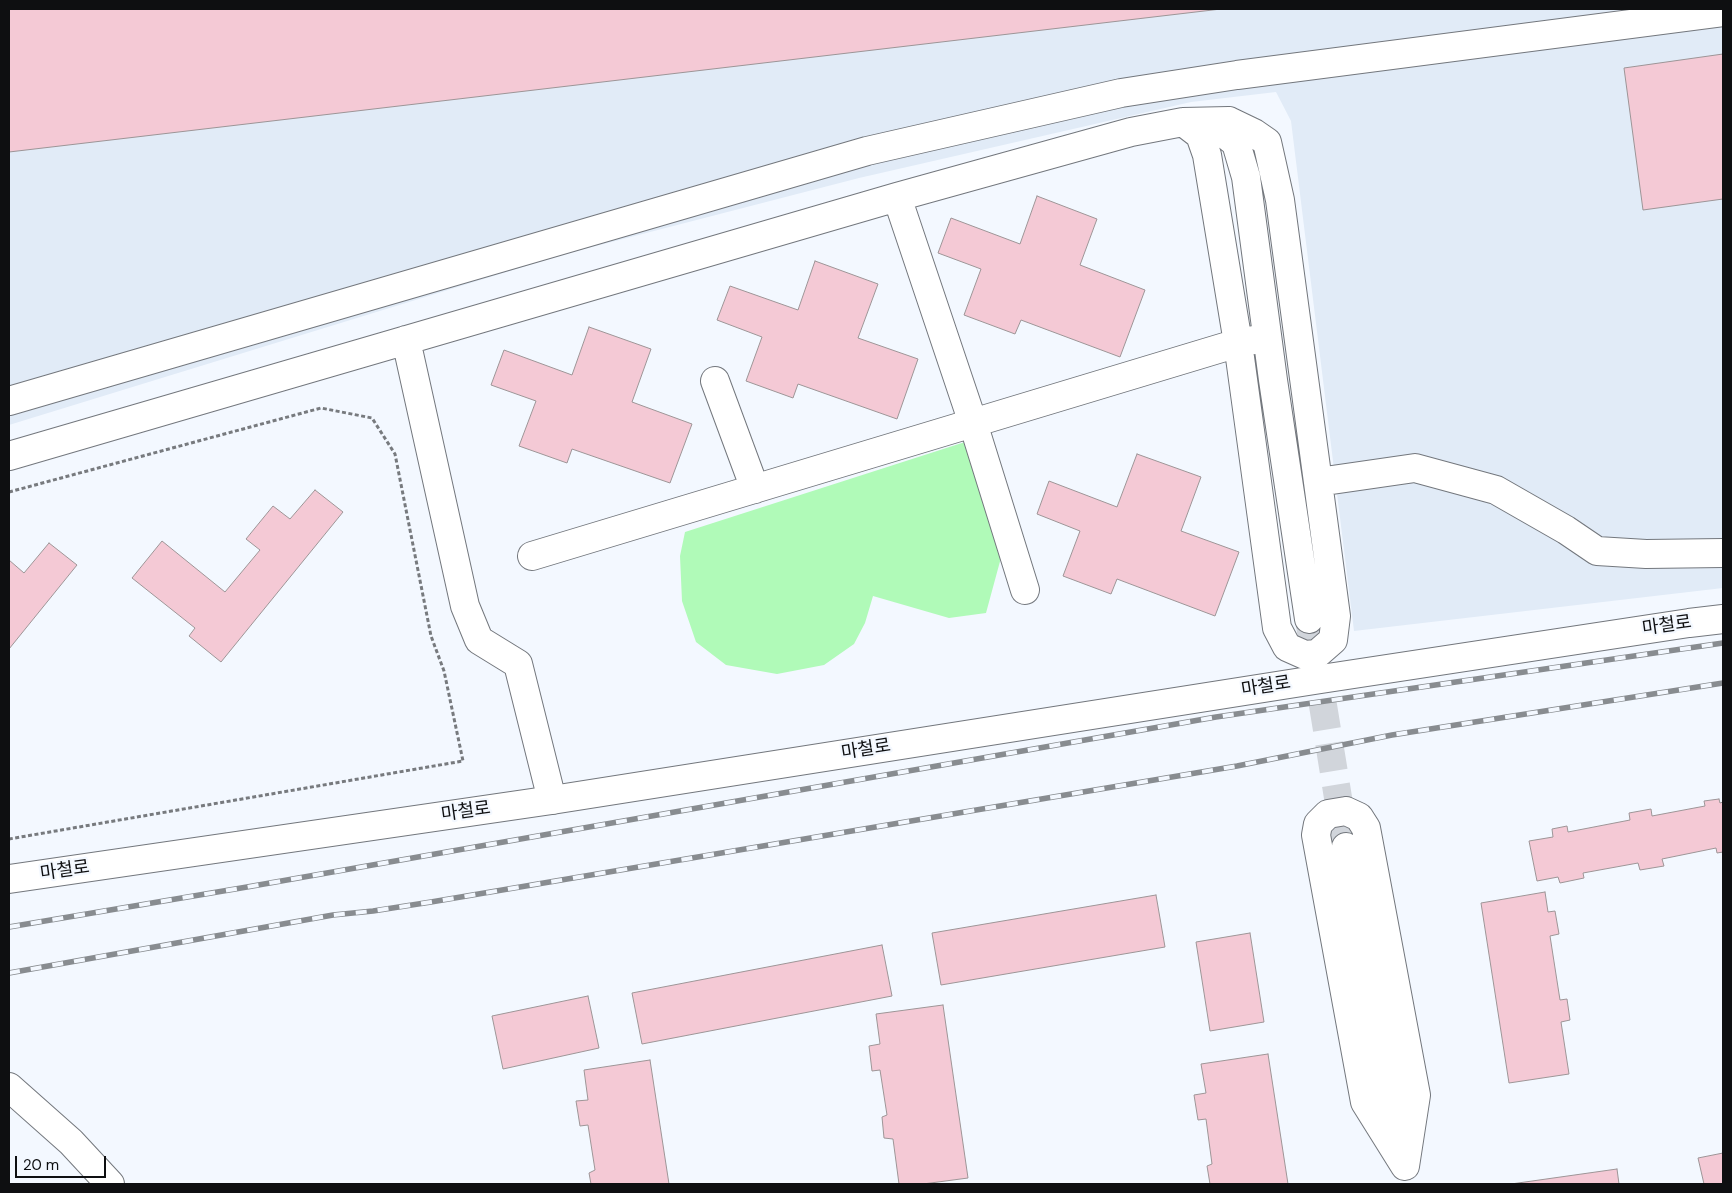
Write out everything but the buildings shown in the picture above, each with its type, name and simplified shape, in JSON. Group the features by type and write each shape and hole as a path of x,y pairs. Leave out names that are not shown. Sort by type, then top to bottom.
{"street":[{"path":"9,401 867,151 1121,93 1189,82 1723,12"},
{"path":"9,456 896,198 1131,132 1183,122 1229,121 1254,133 1266,142 1280,200 1336,616 1333,640 1319,666 1305,655 1287,647 1277,628 1238,343 1207,156 1200,135 1183,122"},
{"path":"1183,122 1212,124 1236,143 1246,177 1267,337 1309,619"},
{"path":"896,198 974,423 1025,590"},
{"path":"532,556 1238,343 1297,331"},
{"path":"406,340 465,606 479,640 518,664 552,800"},
{"path":"715,381 755,489"},
{"path":"1318,482 1415,468 1496,490 1566,530 1597,551 1646,554 1723,553"},
{"name":"마철로","path":"9,879 552,800 1319,666 1723,619"},
{"path":"1346,812 1359,816 1366,828 1416,1095 1407,1175 1366,1102 1316,835 1318,824 1328,814 1346,812"},
{"path":"1346,847 1407,1175"},
{"path":"9,1088 71,1142 110,1184"}],"path":[{"path":"9,492 321,408 372,418 395,454 431,636 444,671 463,761 9,840"}],"shaded area":[{"path":"9,9 1723,9 1723,588 1354,631 1291,121 1276,92 1191,102 859,178 565,254 9,425"}],"green space":[{"path":"965,442 1002,554 986,613 949,618 873,596 865,623 854,644 824,665 777,674 726,665 696,642 682,601 680,556 685,532"}],"tunnel":[{"path":"1309,619 1346,847"}],"railway":[{"path":"9,927 1216,717 1723,643"},
{"path":"9,973 333,915 431,902 1237,766 1392,735 1723,683"}]}
